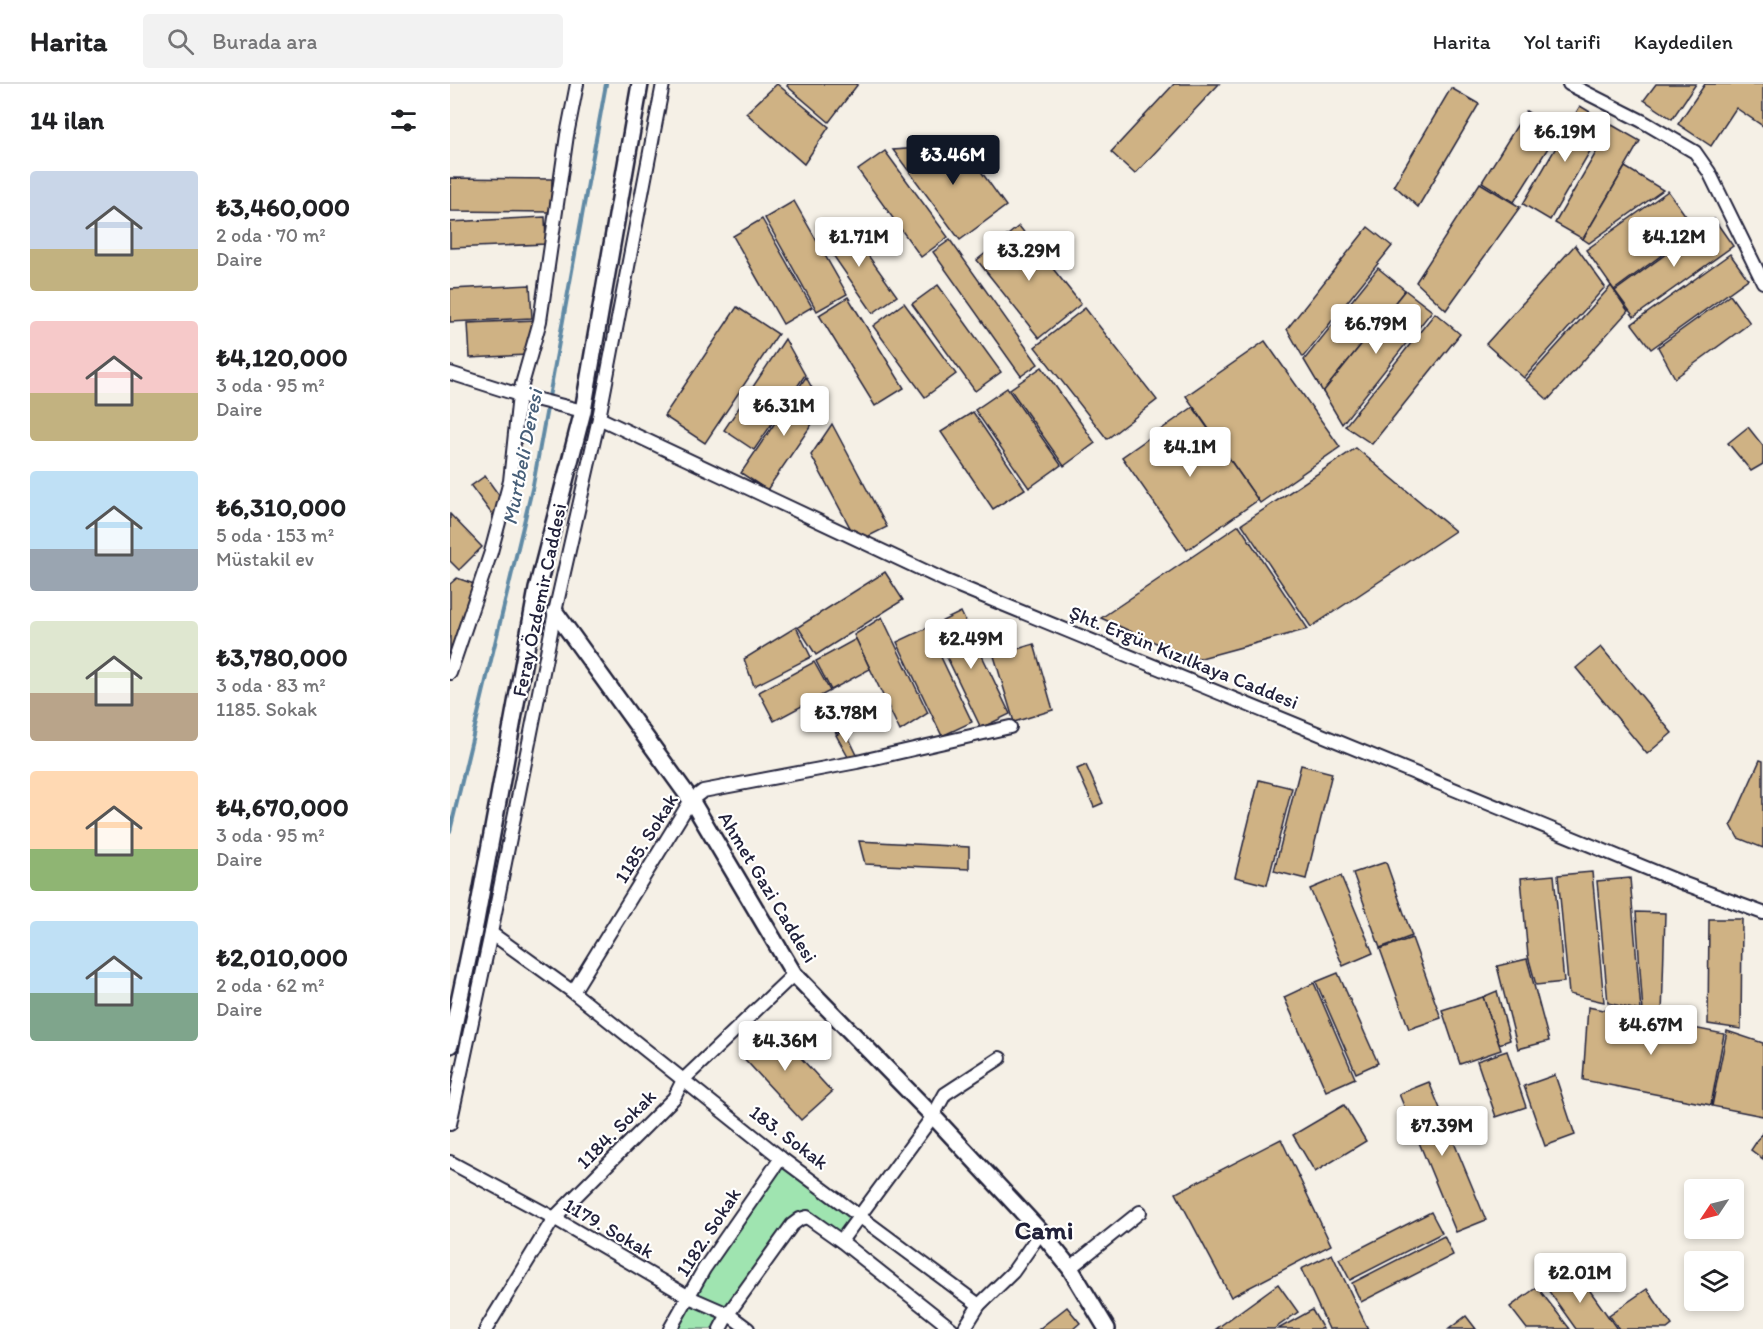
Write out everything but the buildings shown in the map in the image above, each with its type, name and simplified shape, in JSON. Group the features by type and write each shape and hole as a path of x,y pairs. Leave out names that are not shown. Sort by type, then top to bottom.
{"street":[{"path":"450,673 491,552 510,481 519,395 540,321 567,135 577,84"},
{"path":"450,1044 476,921 537,589 583,411 640,84"},
{"name":"Feray Özdemir Caddesi","path":"450,1124 555,612 599,418 663,84"},
{"path":"1569,84 1642,121 1695,152 1709,172 1763,282"},
{"path":"600,305 620,312"},
{"path":"450,373 519,395 583,411"},
{"name":"Şht. Ergün Kızılkaya Caddesi","path":"599,418 944,580 1685,884 1763,913"},
{"name":"Ahmet Gazi Caddesi","path":"555,612 691,800 794,974 933,1116 1041,1232 1070,1268 1107,1329"},
{"name":"1185. Sokak","path":"573,992 691,800 703,792 857,762 1010,727"},
{"name":"183. Sokak","path":"491,933 573,992 782,1158 979,1305"},
{"name":"1184. Sokak","path":"486,1329 554,1218 675,1098 683,1080 794,974"},
{"path":"841,1241 933,1116 945,1094 1000,1058"},
{"name":"1182. Sokak","path":"670,1329 704,1269 782,1158"},
{"name":"1179. Sokak","path":"450,1162 554,1218 689,1298 728,1314 748,1329"},
{"path":"1070,1268 1140,1212"},
{"path":"720,1329 728,1314 792,1225 807,1217 952,1329"},
{"path":"964,1329 979,1305 1012,1272 1041,1232"}],"green space":[{"path":"781,1158 861,1216 841,1241 800,1219 720,1329 670,1329"}],"waterway":[{"name":"Murtbeli Deresi","path":"450,831 533,485 606,84"}],"district":[{"name":"Cami","path":"1044,1230"}]}
